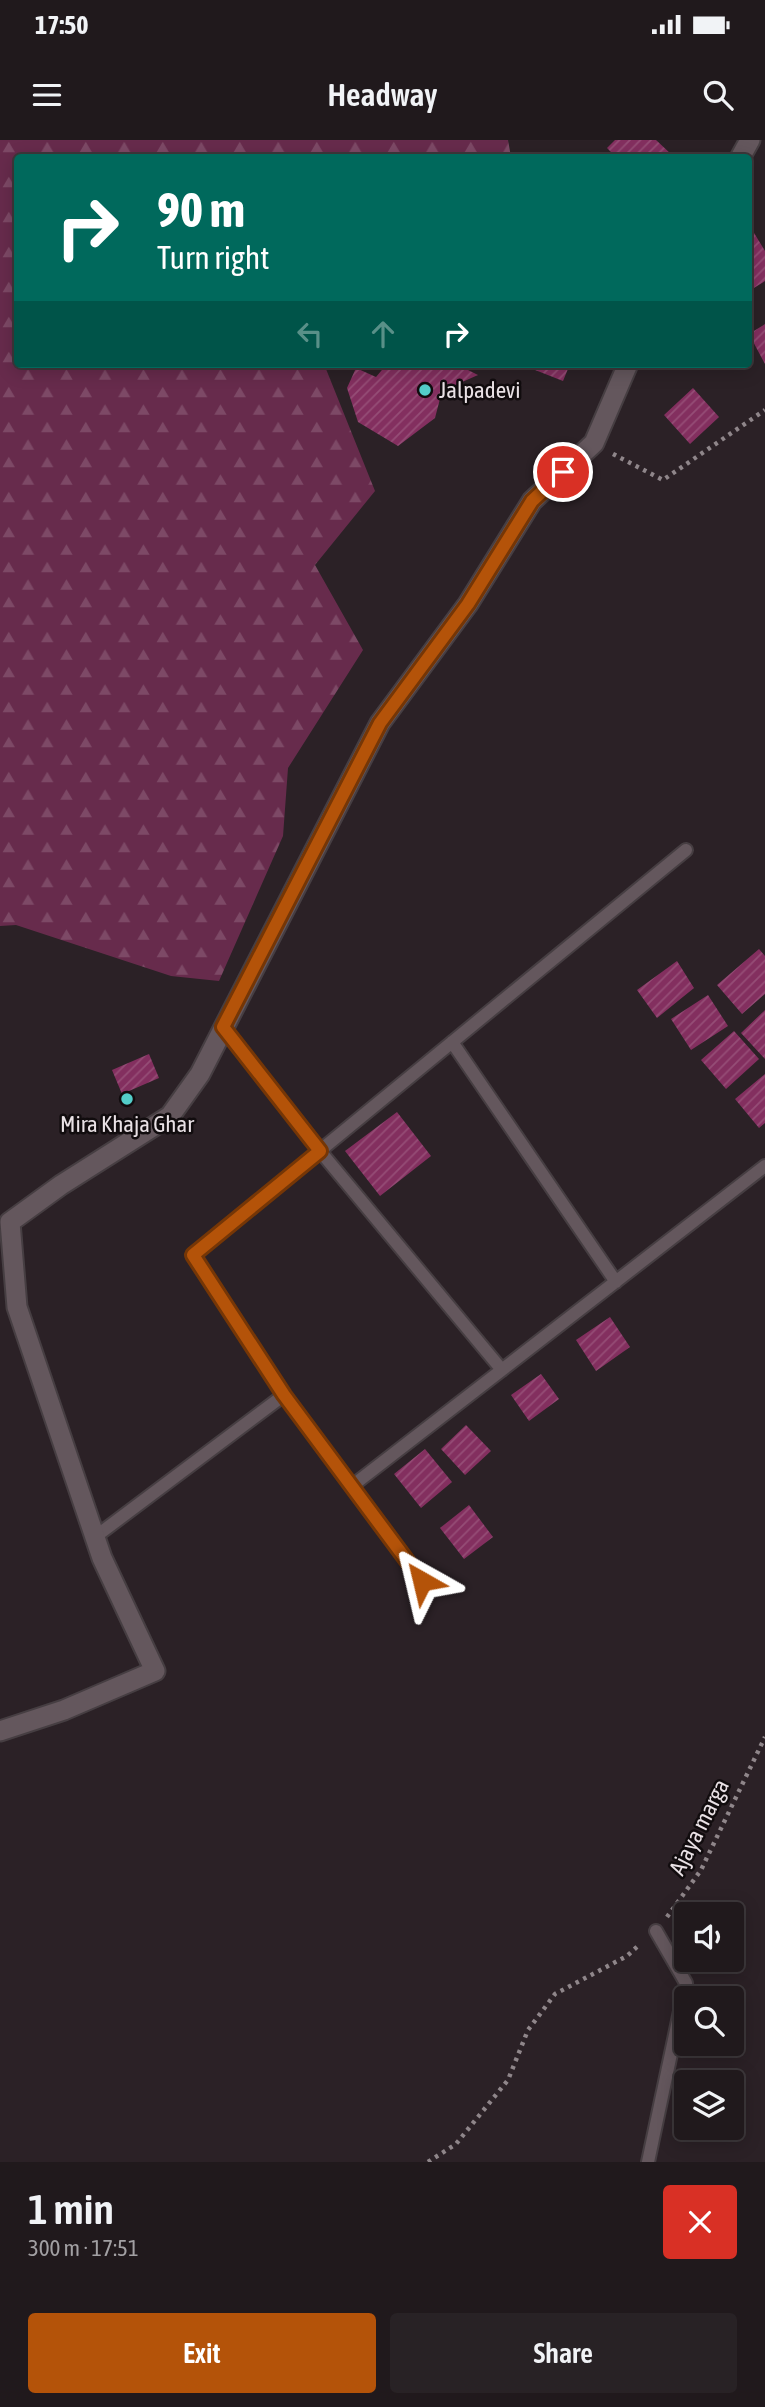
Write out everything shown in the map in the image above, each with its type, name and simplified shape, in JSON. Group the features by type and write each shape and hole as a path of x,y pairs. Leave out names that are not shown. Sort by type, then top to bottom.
{"street":[{"path":"0,1731 64,1710 155,1671 102,1558 17,1307 10,1222 61,1185 170,1116 200,1074 380,723 468,604 532,501 594,443 626,368"}],"lane":[{"path":"422,1581 284,1395 193,1255 687,850"},
{"path":"223,1027 320,1151 502,1370"},
{"path":"452,1042 616,1282"},
{"path":"352,1486 765,1166"},
{"path":"95,1537 284,1395"},
{"path":"648,2162 685,1983 656,1931"}],"path":[{"path":"594,443 663,480 765,410"},
{"name":"Ajaya marga","path":"428,2162 456,2144 508,2080 528,2030 555,1994 627,1956 656,1931 701,1870 765,1737"}],"green space":[{"path":"0,140 508,140 510,154 14,154 14,368 327,368 375,491 315,565 363,650 288,768 283,836 219,981 171,976 16,925 0,926"}],"building":[{"path":"615,140 656,140 671,154 613,154 607,148"},
{"path":"752,230 765,251 765,281 752,289"},
{"path":"765,324 765,364 752,340 752,332"},
{"path":"356,368 376,377 384,368 464,368 478,375 442,391 435,418 398,446 358,422 347,388"},
{"path":"530,368 568,368 563,381"},
{"path":"693,388 719,417 690,444 664,415"},
{"path":"759,949 765,956 765,994 742,1014 717,985"},
{"path":"677,961 694,988 657,1018 637,990"},
{"path":"708,995 728,1026 691,1050 671,1019"},
{"path":"765,1010 765,1059 741,1033"},
{"path":"734,1031 759,1059 726,1089 701,1060"},
{"path":"149,1054 159,1078 122,1094 112,1070"},
{"path":"765,1074 765,1123 759,1128 735,1099"},
{"path":"397,1112 431,1156 380,1196 345,1151"},
{"path":"610,1317 630,1347 596,1371 576,1340"},
{"path":"541,1374 559,1399 529,1421 511,1395"},
{"path":"466,1425 491,1451 465,1475 441,1449"},
{"path":"425,1449 452,1482 421,1508 394,1474"},
{"path":"469,1505 493,1537 464,1559 440,1528"}],"place":[{"name":"Jalpadevi","path":"425,390"},
{"name":"Mira Khaja Ghar","path":"127,1099"}],"route":[{"path":"422,1581 284,1395 193,1255 320,1151 223,1027 380,723 468,604 532,501 563,472"}]}
